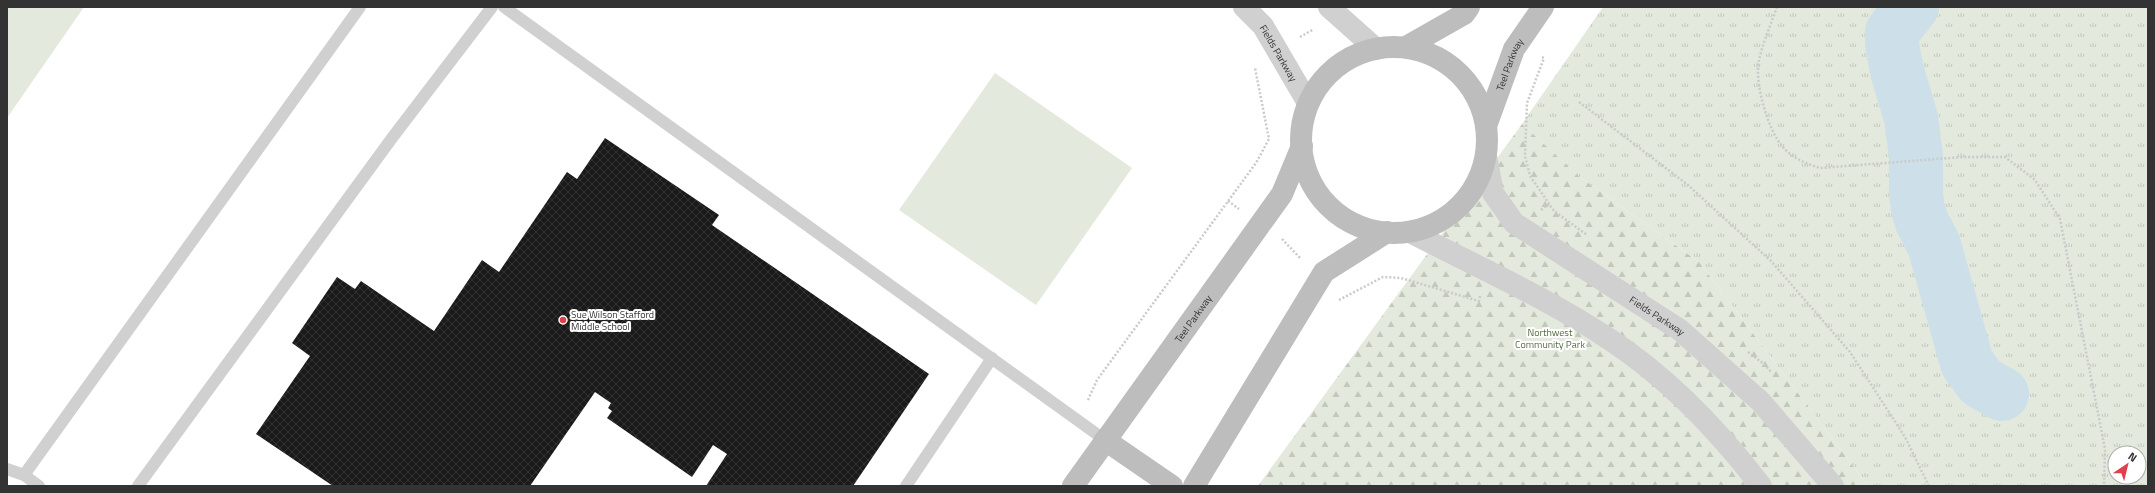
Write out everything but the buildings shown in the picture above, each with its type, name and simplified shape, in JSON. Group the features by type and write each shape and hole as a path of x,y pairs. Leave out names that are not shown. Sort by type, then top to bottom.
{"main road":[{"path":"1406,47 1464,14 1469,7"},
{"name":"Teel Parkway","path":"1486,126 1514,49 1543,7"},
{"path":"1406,47 1434,56 1459,74 1477,98 1486,126 1486,156 1476,186 1456,210 1429,226 1412,233 1367,229 1339,216 1317,193 1304,164 1301,134 1308,103 1324,78 1347,59 1376,48 1406,47"},
{"name":"Teel Parkway","path":"1073,486 1282,194 1302,146"},
{"path":"1194,486 1324,272 1388,232"},
{"path":"1105,440 1172,486"}],"street":[{"name":"Fields Parkway","path":"1244,7 1263,26 1308,103"},
{"path":"1331,8 1376,48"},
{"name":"Fields Parkway","path":"1486,156 1493,193 1514,223 1680,330 1761,402 1833,486"},
{"path":"1412,233 1535,296 1610,340 1669,385 1729,445 1761,486"}],"lane":[{"path":"24,475 360,7"},
{"path":"138,486 392,138 492,7"},
{"path":"504,7 1105,440"},
{"path":"906,486 992,358"},
{"path":"7,469 24,475 39,486"}],"path":[{"path":"1777,7 1758,61 1760,96 1767,119 1782,147 1802,162 1820,168 1963,157 2005,157 2035,180 2060,219 2105,449 2104,486"},
{"path":"1079,421 1097,380 1256,163 1269,139 1253,59 1312,31 1331,8"},
{"path":"1521,40 1544,58 1527,103 1525,156 1530,176 1554,211 1590,238"},
{"path":"1579,102 1688,185 1771,261 1850,352 1905,437 1929,486"},
{"path":"1745,350 1764,364 1774,376"}],"green space":[{"path":"7,7 84,7 7,118"},
{"path":"1603,7 2148,7 2148,486 1868,486 1699,262 1580,177 1522,124"},
{"path":"995,73 1132,168 1036,305 899,210"},
{"name":"Northwest Community Park","path":"1522,124 1580,177 1699,262 1868,486 1258,486"}],"waterway":[{"path":"1912,7 1892,32 1892,45 1897,71 1911,118 1916,156 1916,194 1918,209 1922,222 1934,245 1967,363 1981,382 2002,394"}],"place":[{"name":"Sue Wilson Stafford Middle School","path":"563,320"}]}
